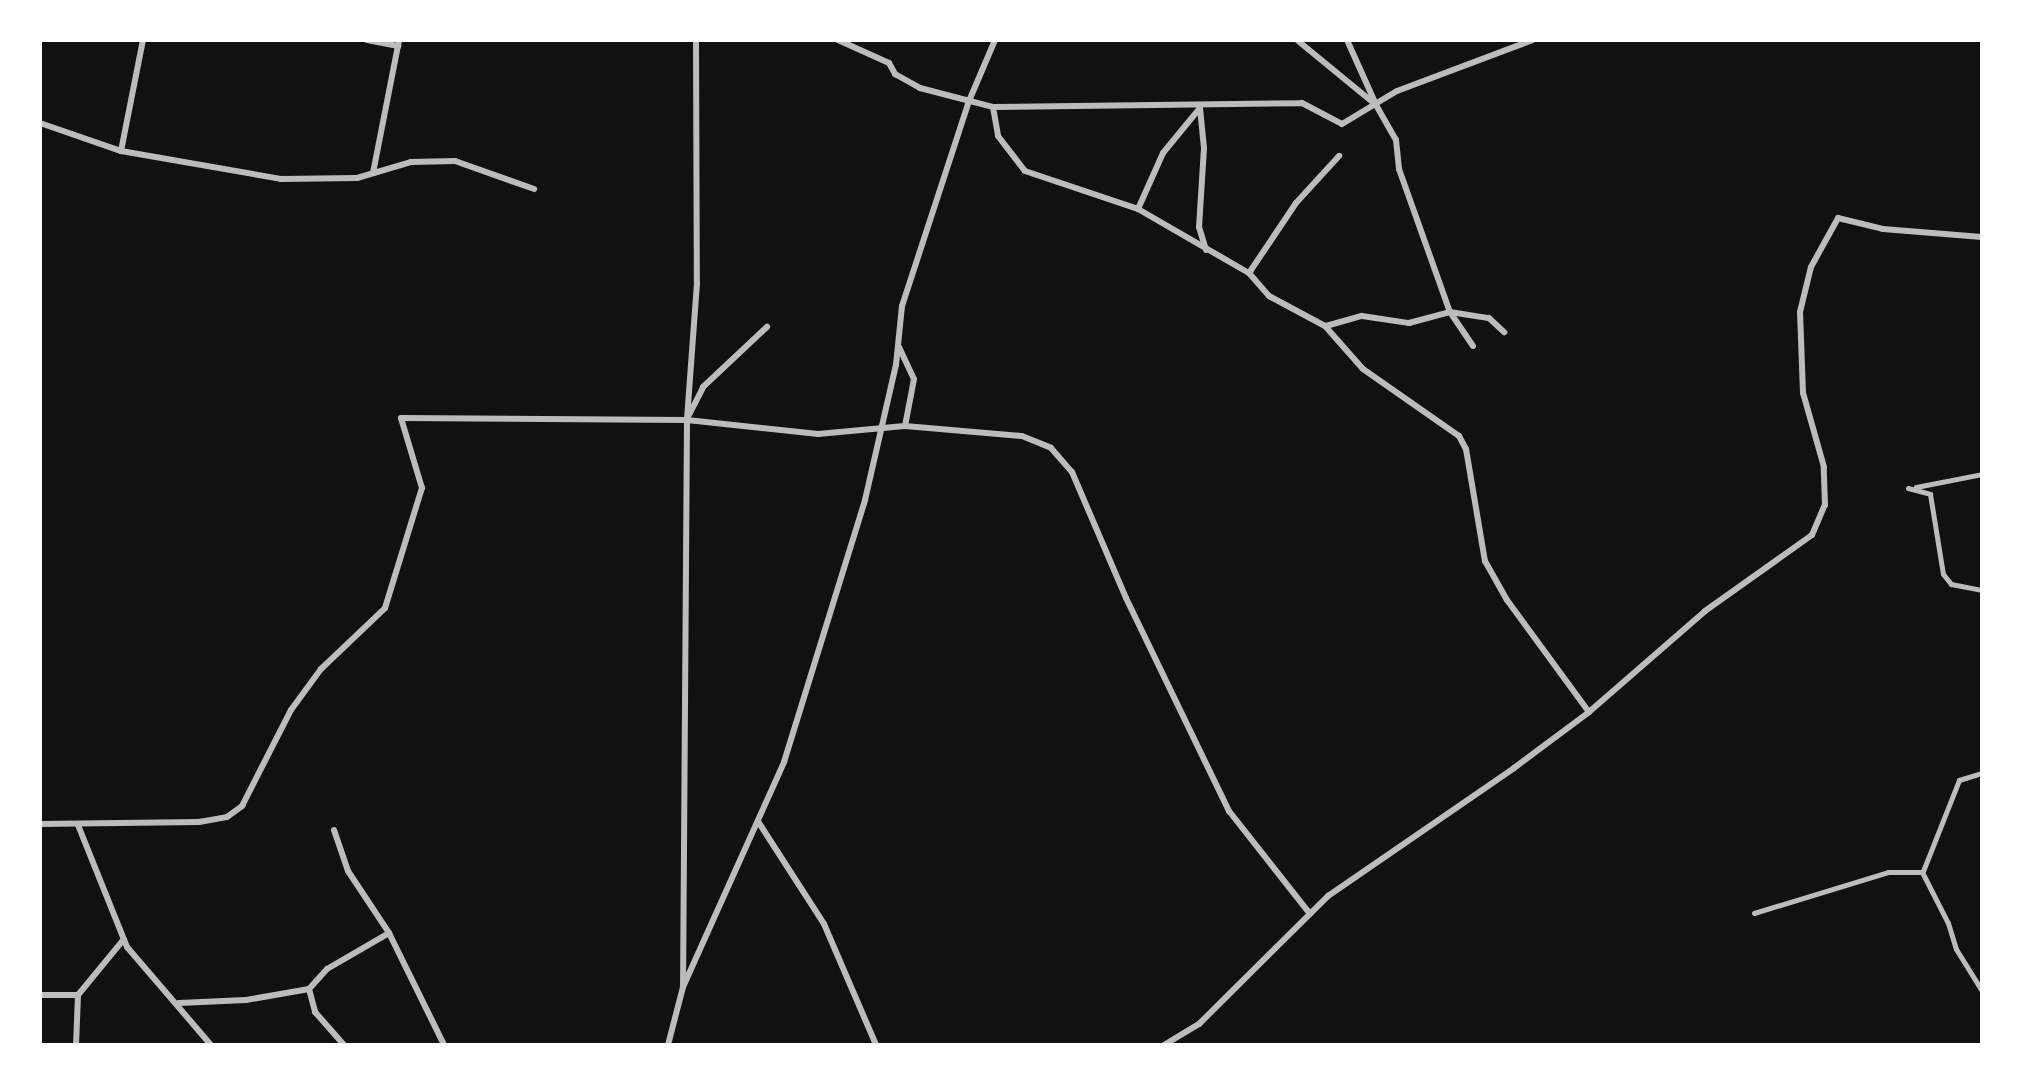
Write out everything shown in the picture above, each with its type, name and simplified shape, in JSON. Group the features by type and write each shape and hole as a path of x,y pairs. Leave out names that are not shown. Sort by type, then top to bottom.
{"street":[{"path":"121,152 144,40"},
{"path":"367,40 398,43 372,174"},
{"path":"683,986 687,420 697,283 696,40"},
{"path":"838,40 890,63 894,74 920,88 993,106 1200,108 1302,103 1342,124 1396,90 1533,40"},
{"path":"668,1045 683,986 784,762 859,518 899,346 902,306 968,101 995,40"},
{"path":"1297,40 1376,105"},
{"path":"1347,40 1396,140 1399,170 1450,312 1474,346"},
{"path":"993,106 998,136 1024,172 1138,208 1207,252 1249,273 1269,296 1325,326 1356,355 1363,369 1458,436 1466,449 1485,561 1507,600 1589,712"},
{"path":"1138,208 1164,153 1200,108"},
{"path":"1200,108 1204,148 1200,227 1207,252"},
{"path":"40,123 121,152 280,179 324,181 372,174 411,162 454,161 534,189"},
{"path":"1249,273 1296,203 1339,156"},
{"path":"1164,1045 1199,1024 1310,914 1353,878 1589,712 1705,610 1812,536 1822,520 1824,467 1803,392 1800,312 1811,267 1838,218 1883,229 1982,237"},
{"path":"1325,326 1362,316 1409,323 1450,312 1489,318 1504,332"},
{"path":"687,420 703,387 767,327"},
{"path":"899,346 914,379 905,426"},
{"path":"40,824 199,822 227,817 242,806 291,710 321,670 385,608 422,488 400,418 687,420 818,434 882,424 1022,436 1052,448 1072,472 1126,598 1222,798 1255,849 1310,914"},
{"path":"1982,474 1908,488 1930,494 1943,574 1951,584 1982,590"},
{"path":"1982,772 1959,780 1922,872 1948,923 1956,950 1982,991"},
{"path":"758,823 824,924 876,1045"},
{"path":"78,824 124,940 211,1045"},
{"path":"334,830 348,871 389,932 444,1045"},
{"path":"1754,913 1888,872 1922,872"},
{"path":"178,1004 246,1000 309,990 327,969 389,932"},
{"path":"76,1045 78,995 124,940"},
{"path":"309,990 315,1012 344,1045"},
{"path":"40,994 78,995"}]}
